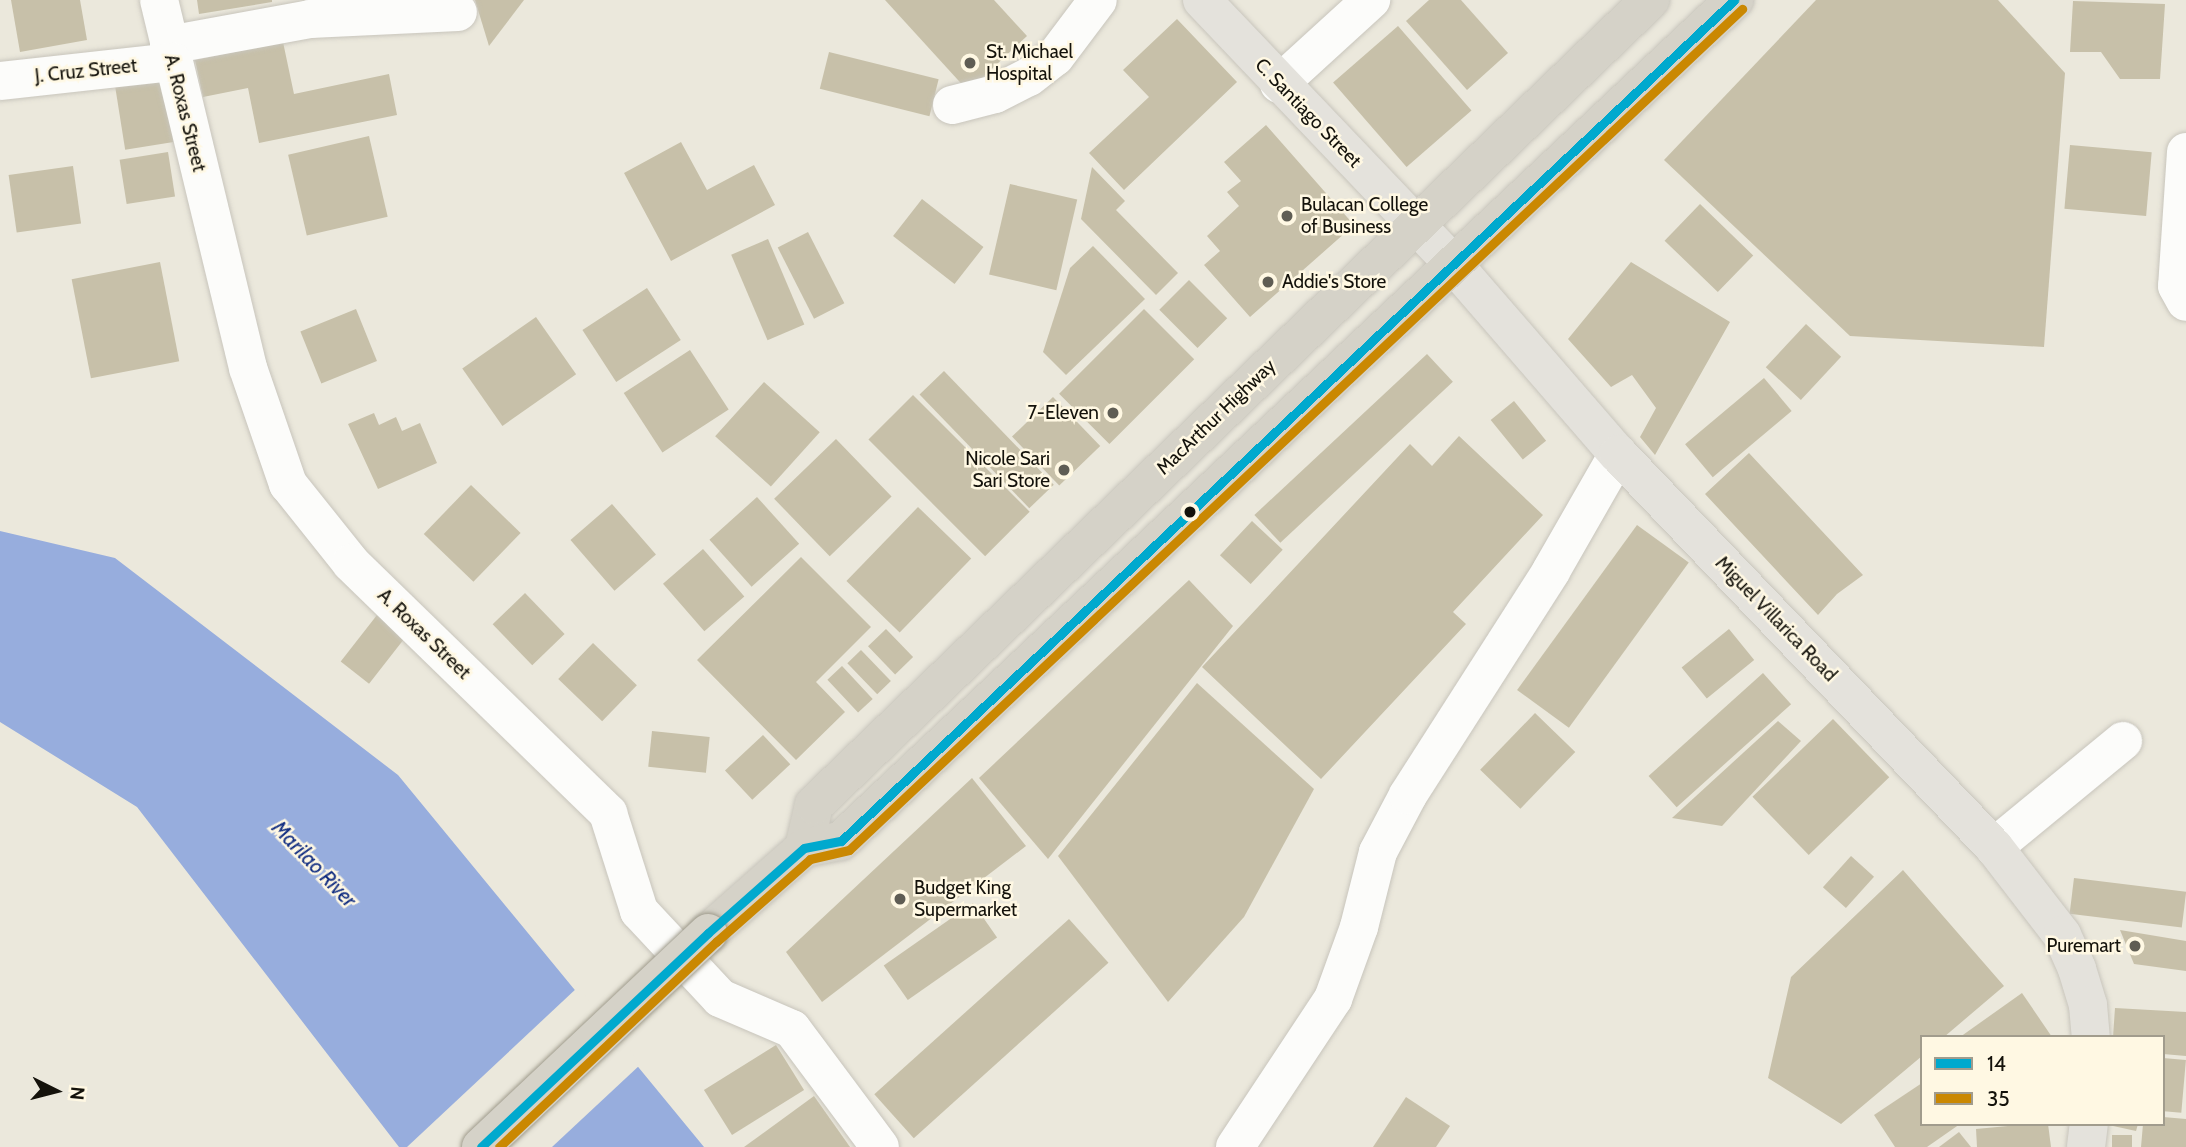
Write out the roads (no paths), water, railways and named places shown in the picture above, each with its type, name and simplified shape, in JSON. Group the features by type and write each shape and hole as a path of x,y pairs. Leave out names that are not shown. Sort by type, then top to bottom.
{"highway":[{"name":"MacArthur Highway","path":"804,848 814,804 1650,0"},
{"path":"481,1147 708,933 804,848 841,841 1734,0"}],"main road":[{"name":"C. Santiago Street","path":"1202,0 1416,225"},
{"name":"Miguel Villarica Road","path":"1416,225 1618,454 1994,847 2062,935 2077,969 2088,1005 2091,1035"},
{"path":"2086,1147 2089,1126"}],"street":[{"name":"A. Roxas Street","path":"159,0 248,368 288,484 351,563 608,813 639,911 720,998 792,1030 880,1147"},
{"path":"952,105 995,94 1029,77 1055,57 1098,0"},
{"path":"1279,83 1371,0"},
{"name":"J. Cruz Street","path":"0,81 171,54 310,19 458,12"},
{"path":"2186,152 2177,286 2186,302"},
{"path":"1235,1147 1333,999 1359,927 1378,852 1408,795 1551,571 1618,454"},
{"path":"1994,847 2123,741"}],"water":[{"name":"Marilao River","path":"0,531 115,558 398,775 704,1147 399,1147 137,807 0,722"}],"place":[{"name":"St. Michael Hospital","path":"970,63"},
{"name":"Bulacan College of Business","path":"1287,216"},
{"name":"Addie's Store","path":"1268,282"},
{"name":"7-Eleven","path":"1113,413"},
{"name":"Nicole Sari Sari Store","path":"1064,470"},
{"name":"Budget King Supermarket","path":"900,899"},
{"name":"Puremart","path":"2135,946"}]}
